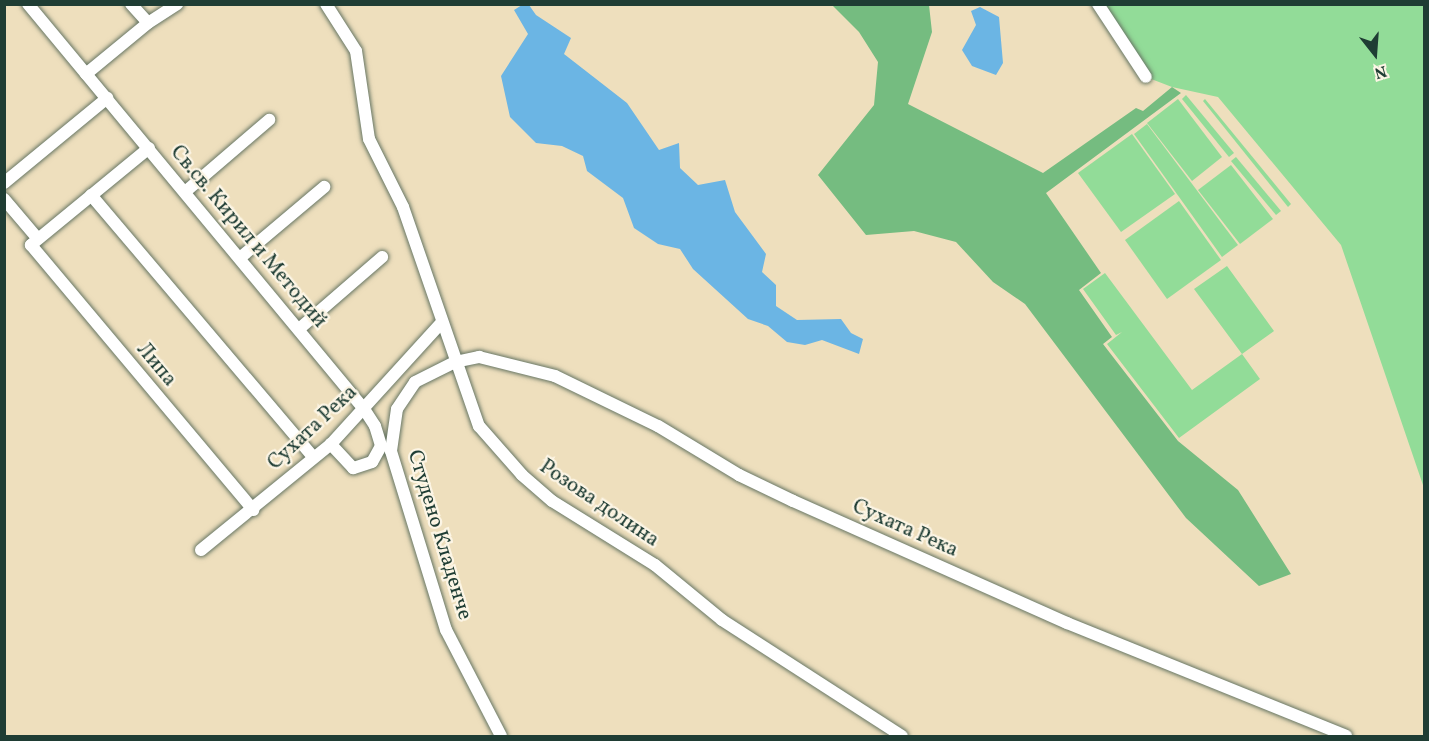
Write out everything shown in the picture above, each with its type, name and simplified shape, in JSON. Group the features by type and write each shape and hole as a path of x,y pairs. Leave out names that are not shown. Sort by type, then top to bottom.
{"street":[{"path":"131,4 148,23"},
{"path":"86,74 148,23 177,4"},
{"name":"Розова долина","path":"326,4 356,51 369,139 404,207 441,323 479,426 522,476 552,501 655,566 722,620 902,736"},
{"path":"1098,4 1146,77"},
{"name":"Св.св. Кирил и Методий","path":"33,6 86,74 242,257 364,408 386,448"},
{"path":"4,183 106,98"},
{"path":"185,192 269,120"},
{"path":"34,242 149,148"},
{"path":"242,257 324,187"},
{"path":"91,195 313,456"},
{"name":"Липа","path":"4,199 34,242 253,510"},
{"path":"299,329 382,257"},
{"name":"Сухата Река","path":"201,550 253,510 313,456 330,444 441,323"},
{"name":"Сухата Река","path":"455,362 479,357 555,376 658,426 739,475 793,501 1067,623 1346,736"},
{"name":"Студено Кладенче","path":"455,362 415,382 397,409 386,448 446,630 501,736"},
{"path":"330,444 352,468 372,462 386,448"}],"green space":[{"path":"832,5 929,5 932,32 908,104 1043,173 1136,108 1143,111 1172,87 1181,93 1046,193 1101,273 1079,290 1112,337 1103,344 1178,441 1238,490 1291,574 1259,586 1186,518 1025,304 993,282 956,242 914,231 866,235 818,175 874,105 878,62 859,32"},
{"path":"1103,5 1424,5 1424,488 1341,245 1218,97 1172,87 1146,77"},
{"path":"1186,95 1234,153 1229,157 1182,99"},
{"path":"1178,99 1222,157 1192,181 1147,123"},
{"path":"1205,99 1291,204 1288,207 1203,101"},
{"path":"1147,124 1238,245 1222,257 1134,134"},
{"path":"1132,134 1175,194 1121,232 1078,173"},
{"path":"1236,157 1281,211 1276,215 1231,161"},
{"path":"1231,165 1273,219 1240,244 1198,190"},
{"path":"1179,201 1221,260 1167,299 1125,240"},
{"path":"1227,266 1274,331 1242,354 1194,289"},
{"path":"1105,273 1192,390 1242,354 1260,379 1179,438 1107,344 1122,332 1116,335 1083,289"}],"water":[{"path":"522,5 529,5 536,15 571,38 564,54 627,103 659,150 679,143 680,168 698,185 725,180 735,212 766,254 762,272 776,285 776,306 797,320 841,319 851,333 863,339 859,354 822,340 805,345 787,342 768,326 748,319 693,269 680,249 658,244 634,228 623,198 587,171 583,156 562,146 536,143 510,117 501,76 528,34 514,10"},
{"path":"980,7 999,17 1003,63 996,75 972,66 962,50 976,25 971,11"}]}
